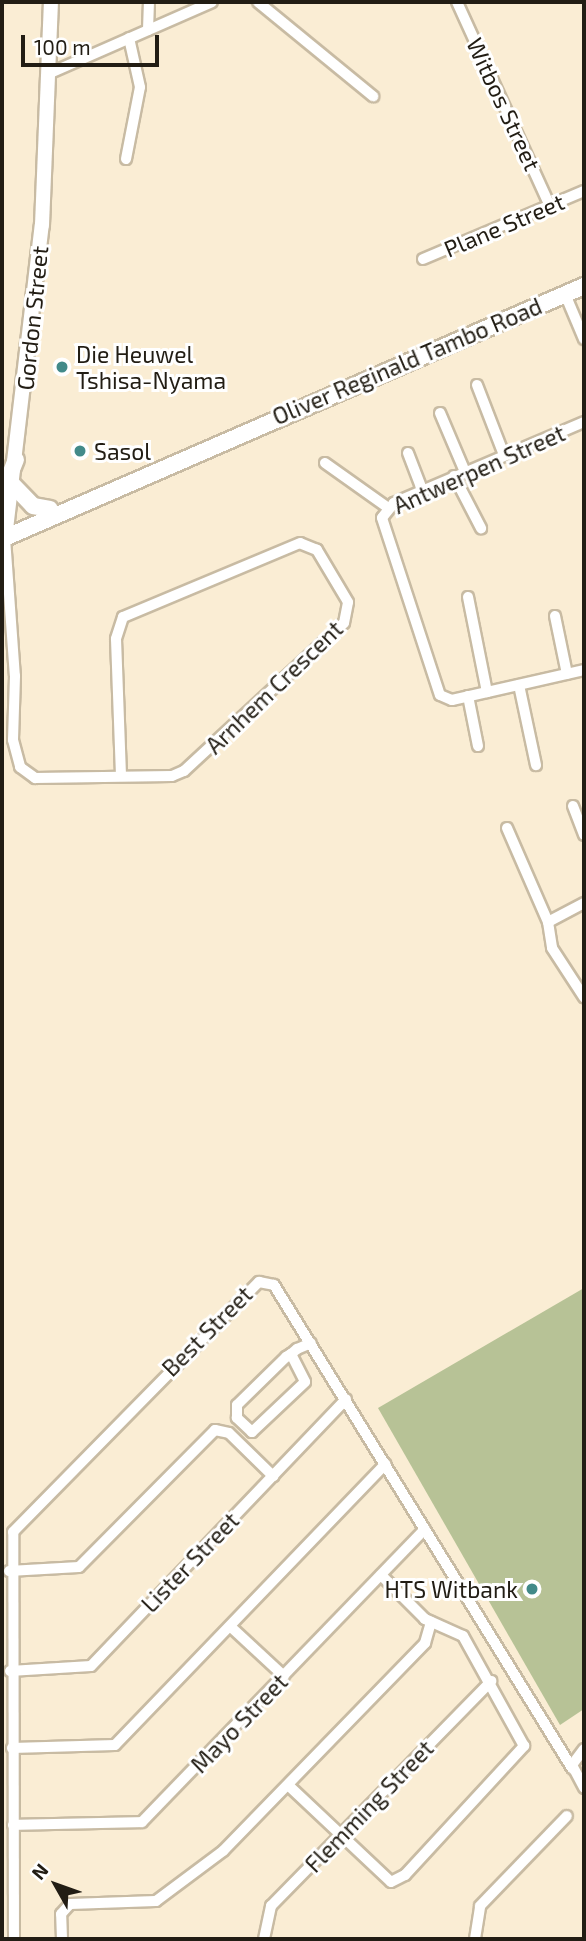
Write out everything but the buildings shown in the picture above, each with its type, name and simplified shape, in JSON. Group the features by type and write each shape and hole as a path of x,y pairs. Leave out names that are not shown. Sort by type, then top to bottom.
{"main road":[{"name":"Oliver Reginald Tambo Road","path":"4,534 584,286"},
{"name":"Oliver Reginald Tambo Road","path":"4,534 50,509 230,438"},
{"path":"16,460 7,489 33,506 50,509"}],"street":[{"name":"Gordon Street","path":"16,460 42,225 51,2"},
{"path":"148,30 149,2"},
{"path":"48,74 212,2"},
{"path":"258,2 373,96"},
{"name":"Witbos Street","path":"457,2 550,206"},
{"path":"126,159 140,87 129,38"},
{"name":"Plane Street","path":"423,259 584,191"},
{"path":"565,294 584,339"},
{"path":"477,385 504,455"},
{"path":"440,413 481,528"},
{"name":"Antwerpen Street","path":"468,696 452,700 437,690 413,601 383,526 387,508 422,490 584,422"},
{"path":"408,453 422,490"},
{"path":"325,463 387,508"},
{"path":"4,534 7,489"},
{"name":"Arnhem Crescent","path":"4,534 15,676 13,740 26,774 121,774 184,771 344,623 348,602 309,544 283,547 129,613 120,623 121,774"},
{"path":"468,597 487,692"},
{"path":"555,616 567,674"},
{"path":"478,746 468,696 584,670"},
{"path":"519,685 536,765"},
{"path":"573,806 584,835"},
{"path":"507,828 548,922 552,948 584,997"},
{"path":"548,922 584,903"},
{"name":"Best Street","path":"9,1572 9,1544 20,1522 250,1285 274,1285 584,1788"},
{"path":"291,1354 304,1382 252,1432 237,1418 237,1405 291,1354 311,1343"},
{"name":"Lister Street","path":"10,1671 91,1666 346,1399"},
{"path":"14,1939 9,1572 79,1567 215,1430 229,1433 272,1476"},
{"path":"12,1748 115,1745 385,1464"},
{"name":"Mayo Street","path":"13,1825 142,1822 425,1529"},
{"path":"288,1785 385,1879 405,1875 524,1745 491,1681 457,1629 431,1622 381,1575"},
{"path":"62,1939 65,1907 161,1899 223,1851 425,1643 431,1622"},
{"path":"230,1627 284,1676"},
{"name":"Flemming Street","path":"264,1939 271,1906 491,1681"},
{"path":"572,1768 584,1749"},
{"path":"475,1939 480,1906 567,1816"}],"green space":[{"name":"HTS Witbank","path":"584,1288 584,1709 560,1725 378,1408"}],"place":[{"name":"Die Heuwel Tshisa-Nyama","path":"62,367"},
{"name":"Sasol","path":"80,451"},
{"name":"HTS Witbank","path":"532,1589"}]}
